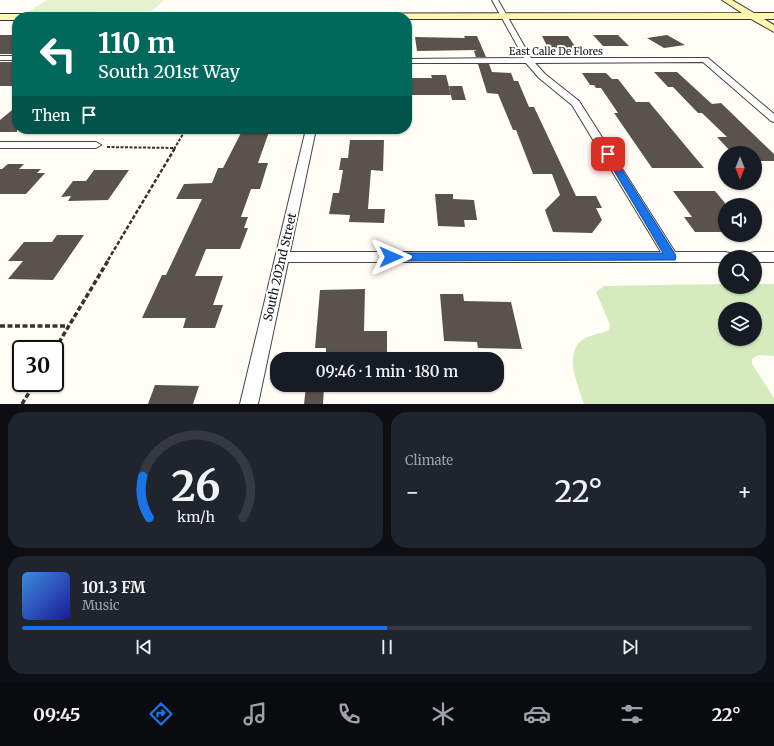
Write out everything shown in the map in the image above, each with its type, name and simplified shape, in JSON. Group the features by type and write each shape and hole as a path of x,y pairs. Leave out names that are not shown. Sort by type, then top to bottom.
{"main road":[{"path":"726,0 774,29"},
{"path":"412,16 774,16"},
{"path":"0,17 12,17"}],"street":[{"path":"495,0 529,61 542,76 576,103 671,257"},
{"path":"0,58 12,58"},
{"name":"East Calle De Flores","path":"412,61 705,60 774,119"},
{"name":"South 202nd Street","path":"249,404 310,134"},
{"path":"0,145 96,145"},
{"path":"282,257 718,257"},
{"path":"762,257 774,257"}],"path":[{"path":"60,340 183,134"},
{"path":"96,145 118,148 175,148"},
{"path":"0,326 69,326"},
{"path":"22,404 29,392"}],"green space":[{"path":"47,0 164,0 152,11 28,12"},
{"path":"718,284 718,294 762,294 762,284 774,284 774,356 758,355 752,359 752,364 774,398 774,404 584,404 574,369 574,351 578,344 585,338 609,330 610,325 596,292 604,286"}],"building":[{"path":"0,35 12,35 12,54 0,54"},
{"path":"593,35 618,35 629,46 603,46"},
{"path":"667,35 685,45 664,48 647,38"},
{"path":"464,36 477,36 486,57 476,57 474,51 477,50 417,51 415,37 465,38"},
{"path":"542,36 568,36 577,49 548,48"},
{"path":"0,62 12,62 12,86 0,86"},
{"path":"478,64 489,64 492,72 511,73 514,81 518,81 529,107 534,107 576,196 596,196 602,208 596,208 602,220 592,233 553,232 545,210 560,195 552,174 533,174 516,130 513,130 498,94 487,93"},
{"path":"654,72 677,72 712,104 721,103 774,154 774,161 762,161 762,146 725,146 717,137 727,137 702,113 698,113 673,87 668,87"},
{"path":"582,73 606,73 612,79 618,79 636,102 649,102 704,168 652,168 614,113 618,113 601,88 596,88 594,85 590,85"},
{"path":"431,75 446,75 451,95 412,95 412,78 432,78"},
{"path":"449,86 462,86 466,100 452,100"},
{"path":"12,110 12,132 0,132 0,120"},
{"path":"240,134 268,134 258,163 268,163 260,189 251,189 241,217 248,217 244,228 248,228 240,249 206,249 195,276 223,276 213,305 223,305 215,328 183,328 186,318 142,318 162,275 166,275 202,199 176,199 184,184 212,183 218,168 223,168"},
{"path":"350,140 384,140 383,171 371,170 368,209 385,209 384,223 349,222 350,215 329,214 333,193 339,193 343,170 339,170 341,158 348,158"},
{"path":"8,164 24,164 19,169 41,169 37,173 45,173 26,194 0,194 0,169"},
{"path":"94,170 129,170 108,200 68,201 71,196 61,197 73,181 86,181"},
{"path":"673,191 715,191 721,198 718,198 718,232 695,232 684,217 692,217"},
{"path":"435,194 453,194 453,199 474,200 477,220 464,220 465,227 438,226"},
{"path":"57,235 84,235 53,280 8,279 23,261 8,261 24,242 52,242"},
{"path":"365,289 364,331 387,331 387,352 326,352 326,348 315,348 320,290"},
{"path":"440,294 463,294 464,301 511,302 522,349 478,348 477,342 444,341"},
{"path":"155,385 199,386 193,404 148,404"},
{"path":"305,392 324,392 323,404 304,404"}],"route":[{"path":"391,257 671,257 608,154"}]}
